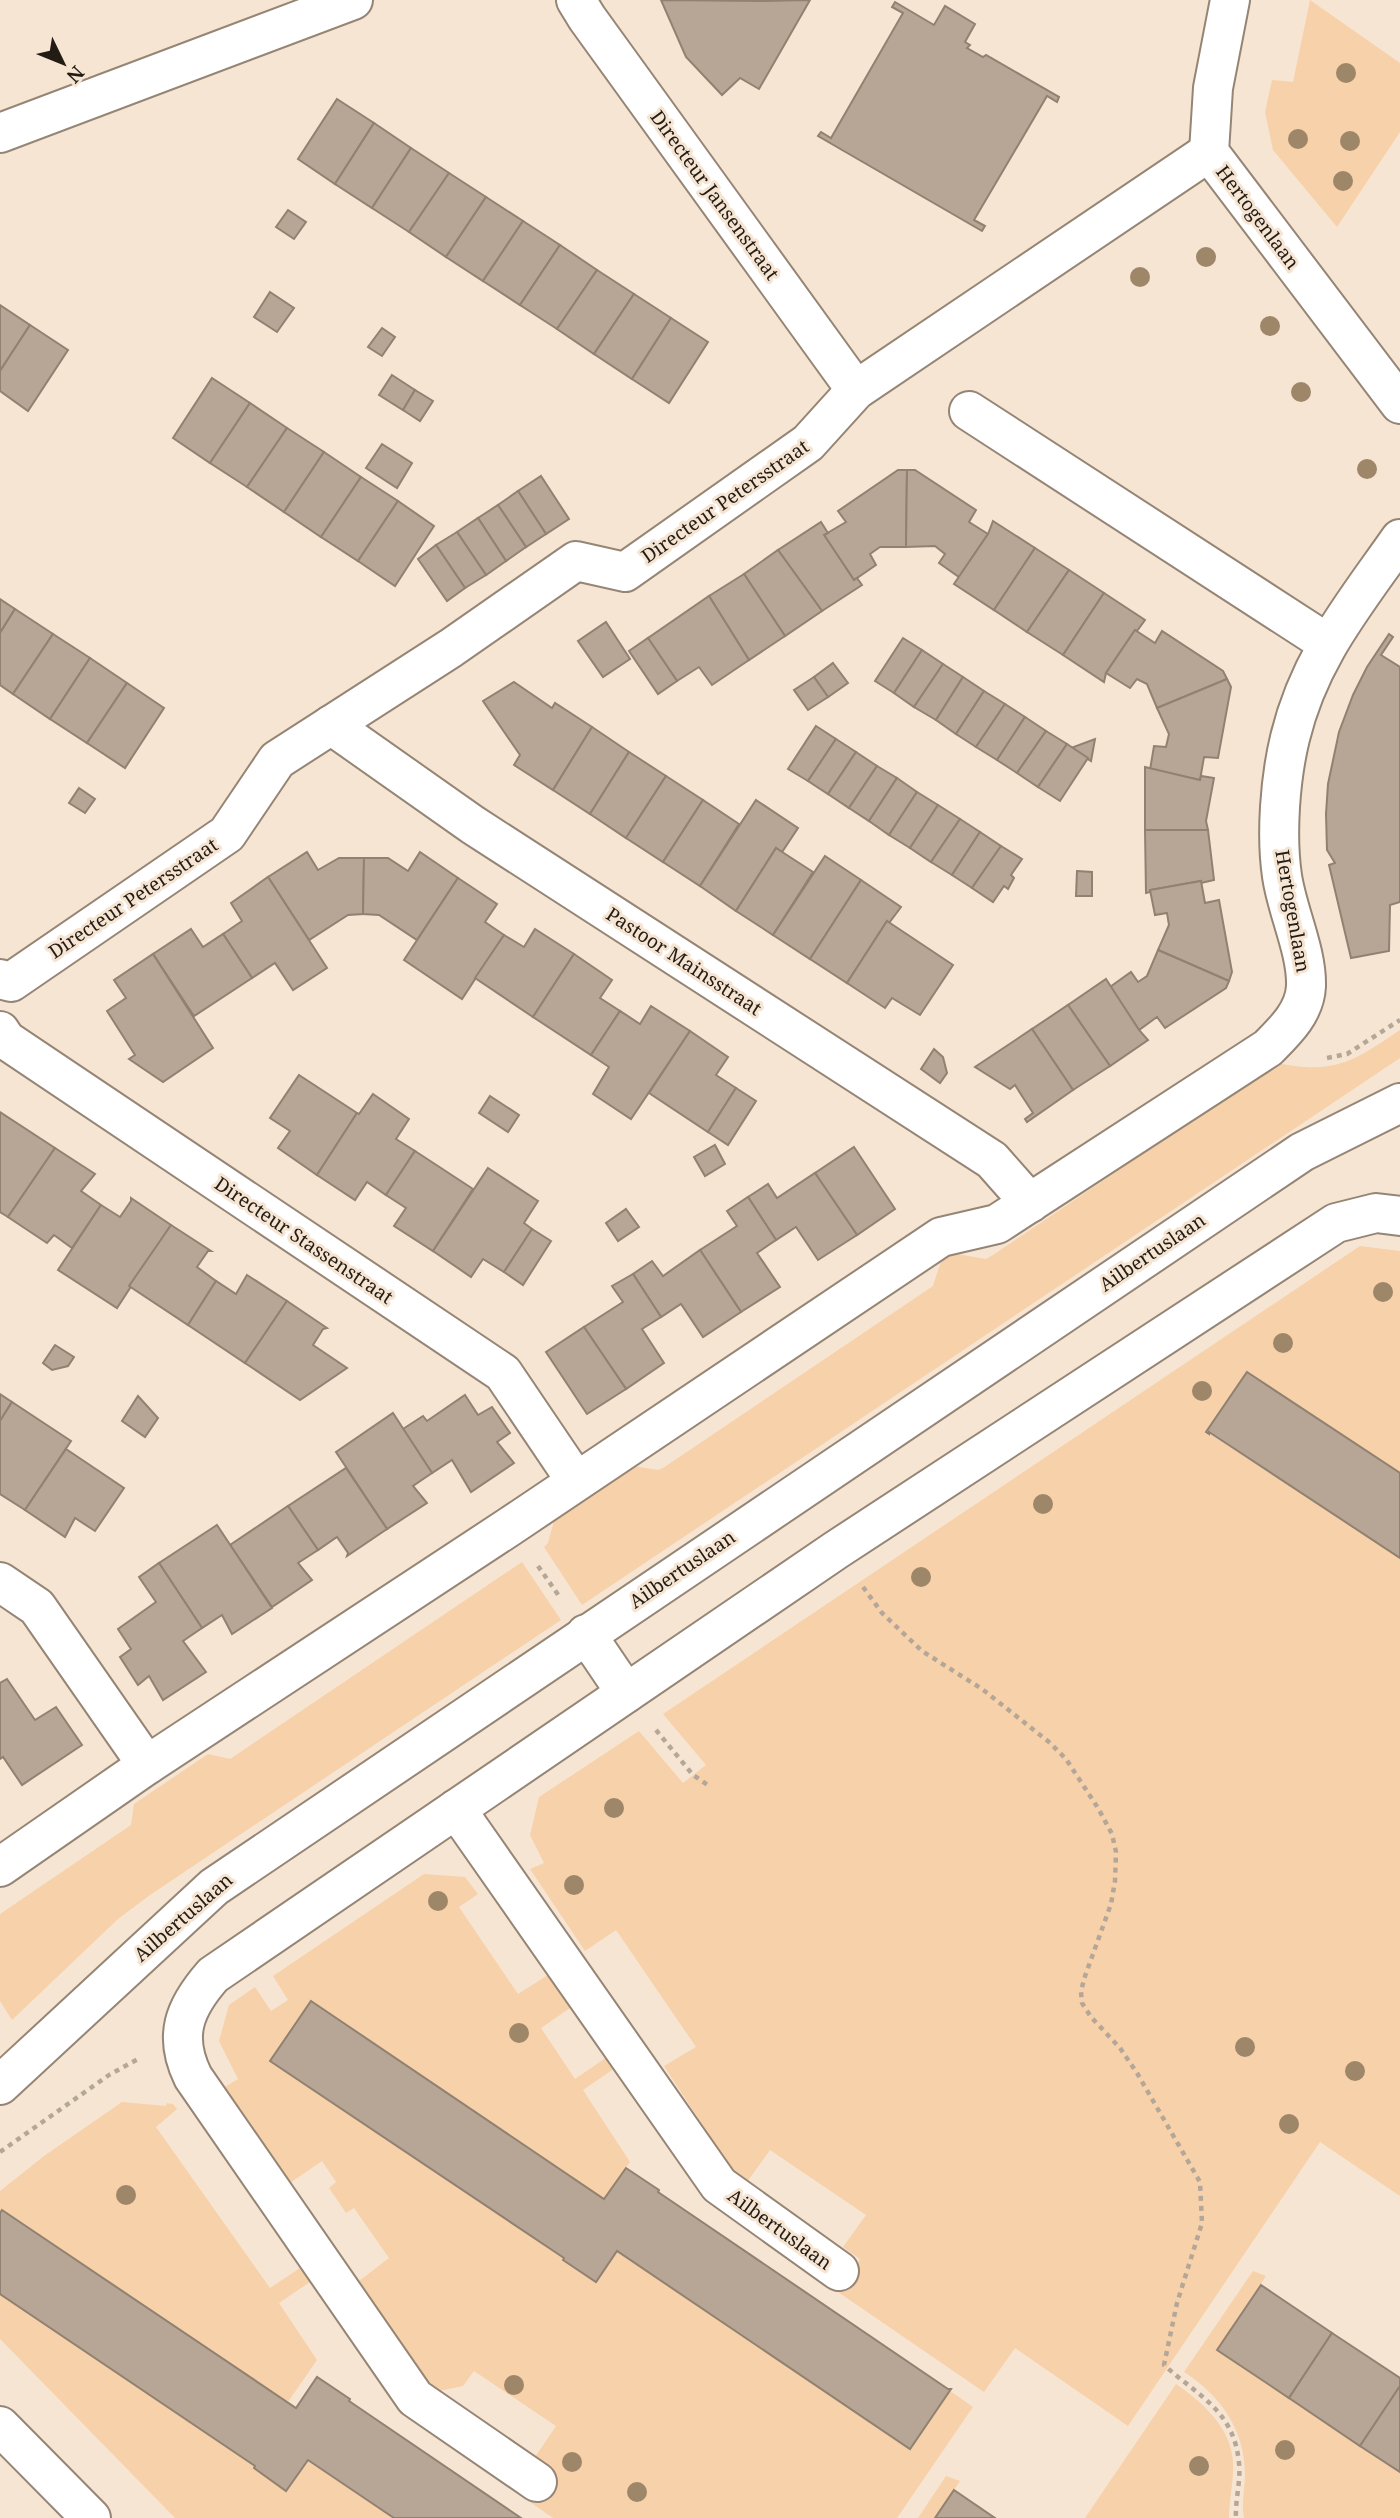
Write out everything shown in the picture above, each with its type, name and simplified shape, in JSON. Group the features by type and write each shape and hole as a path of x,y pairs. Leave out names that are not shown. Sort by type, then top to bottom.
{"street":[{"path":"0,133 353,0"},
{"name":"Directeur Jansenstraat","path":"576,0 856,390"},
{"name":"Hertogenlaan","path":"1230,0 1213,88 1209,152 1400,404"},
{"name":"Directeur Petersstraat","path":"0,979 11,982 227,834 277,760 451,648 576,561 625,572 808,443 856,390 1209,152"},
{"path":"969,411 1327,642"},
{"name":"Hertogenlaan","path":"1030,1203 1268,1048 1292,1025 1306,987 1282,877 1282,799 1290,740 1304,689 1327,642 1400,539"},
{"name":"Pastoor Mainsstraat","path":"331,725 472,825 992,1160 1030,1203"},
{"name":"Directeur Stassenstraat","path":"0,1031 6,1040 503,1373 576,1480"},
{"name":"Ailbertuslaan","path":"0,2085 214,1887 1302,1152 1400,1103"},
{"path":"0,1867 147,1765 942,1237 997,1224 1030,1203"},
{"path":"537,2482 415,2398 192,2077 183,2058 183,2035 186,2019 196,1996 213,1976 456,1809 618,1680 836,1550 1336,1223 1376,1213 1400,1216"},
{"path":"0,1583 37,1607 147,1765"},
{"path":"586,1634 618,1680"},
{"name":"Ailbertuslaan","path":"456,1809 719,2185 839,2271"},
{"path":"0,2426 91,2518"}],"path":[{"path":"509,1527 586,1634"},
{"path":"836,1550 882,1613 922,1651 982,1689 1049,1742 1072,1769 1112,1833 1115,1852 1113,1892 1098,1944 1084,1979 1082,2003 1137,2073 1200,2182 1202,2223 1177,2302 1164,2365 1208,2400 1231,2430 1239,2463 1236,2518"},
{"path":"618,1680 693,1775 708,1785"},
{"path":"0,2152 110,2075 183,2035"}],"shaded area":[{"path":"1310,0 1400,63 1400,132 1337,227 1273,150 1265,112 1272,80 1293,82"},
{"path":"1400,1030 1400,1058 582,1605 544,1547 548,1543 554,1521 634,1466 658,1470 663,1468 933,1286 941,1261 951,1253 986,1259 993,1255 1277,1063 1314,1067 1343,1063 1370,1050"},
{"path":"1360,1246 1400,1251 1400,1473 1247,1372 1207,1432 1400,1558 1400,2196 1320,2142 1128,2426 1015,2348 984,2392 838,2292 860,2259 843,2247 866,2215 770,2150 747,2182 735,2175 664,2066 696,2047 616,1930 585,1951 530,1869 544,1863 530,1835 539,1797 639,1731 683,1783 706,1765 663,1714"},
{"path":"522,1562 561,1620 150,1895 118,1919 12,2020 0,2001 0,1914 131,1825 134,1804 208,1754 230,1759"},
{"path":"424,1874 465,1877 478,1894 459,1907 518,1994 551,1973 573,2006 541,2028 575,2079 607,2057 615,2068 583,2090 630,2162 604,2199 311,2001 270,2062 564,2258 563,2260 595,2282 617,2251 910,2449 950,2391 973,2407 897,2518 553,2518 530,2502 552,2469 535,2457 556,2426 474,2371 463,2386 439,2391 432,2386 359,2281 389,2258 354,2208 346,2213 329,2188 336,2182 322,2161 290,2183 223,2088 238,2079 219,2041 229,2005 255,1987 271,2011 288,2000 273,1976"},
{"path":"122,2102 166,2106 167,2103 173,2104 177,2109 156,2127 270,2288 300,2268 310,2282 279,2303 317,2360 288,2402 3,2210 0,2213 0,2191 44,2156"},
{"path":"1253,2271 1266,2276 1217,2350 1400,2472 1400,2518 1244,2518 1245,2475 1241,2443 1220,2403 1184,2372"},
{"path":"0,2294 255,2466 254,2469 286,2491 308,2460 394,2518 175,2518 0,2339"},
{"path":"1176,2384 1205,2407 1227,2438 1233,2462 1229,2518 1085,2518"},
{"path":"946,2476 960,2481 935,2518 918,2518"}],"building":[{"path":"661,0 810,0 759,89 740,78 722,95 686,57"},
{"path":"895,2 934,25 945,6 975,24 965,42 970,45 967,48 983,57 986,55 1059,97 1057,102 1047,96 974,220 985,226 982,231 818,136 821,132 831,138 903,13 892,7"},
{"path":"337,99 374,123 335,184 298,159"},
{"path":"374,123 411,148 372,208 335,184"},
{"path":"411,148 449,173 409,232 372,208"},
{"path":"449,173 486,197 446,257 409,232"},
{"path":"486,197 523,221 483,281 446,257"},
{"path":"288,210 306,222 294,239 276,227"},
{"path":"523,221 560,245 520,305 483,281"},
{"path":"560,245 597,270 557,329 520,305"},
{"path":"597,270 634,294 594,354 557,329"},
{"path":"270,292 294,308 277,332 254,317"},
{"path":"634,294 671,318 632,379 594,354"},
{"path":"0,305 30,325 0,371"},
{"path":"671,318 708,342 669,403 632,379"},
{"path":"30,325 68,350 28,411 0,391 0,371"},
{"path":"382,328 395,337 382,356 368,347"},
{"path":"392,375 415,390 403,410 379,395"},
{"path":"212,378 250,403 210,463 173,438"},
{"path":"415,390 433,401 420,421 403,410"},
{"path":"250,403 287,428 247,487 210,463"},
{"path":"287,428 324,452 284,512 247,487"},
{"path":"382,444 412,463 397,488 366,468"},
{"path":"324,452 361,477 321,537 284,512"},
{"path":"898,470 907,470 906,547 880,547 870,554 876,565 854,580 824,535 846,522 838,511"},
{"path":"907,470 915,470 976,510 969,522 988,534 959,577 939,563 945,554 935,546 906,547"},
{"path":"541,476 569,519 546,534 518,491"},
{"path":"361,477 398,501 358,561 321,537"},
{"path":"518,491 546,534 526,547 498,505"},
{"path":"398,501 434,526 395,586 358,561"},
{"path":"498,505 526,547 506,561 478,518"},
{"path":"478,518 506,561 486,575 457,532"},
{"path":"993,521 1035,548 994,610 954,584 988,534"},
{"path":"821,522 828,533 824,535 854,580 857,578 862,585 822,611 778,550"},
{"path":"457,532 486,575 465,588 436,545"},
{"path":"436,545 465,588 447,601 418,559"},
{"path":"1035,548 1069,570 1027,632 994,610"},
{"path":"778,550 822,611 785,636 744,574"},
{"path":"1069,570 1104,593 1063,655 1027,632"},
{"path":"744,574 785,636 749,660 709,596"},
{"path":"1104,593 1145,620 1137,631 1135,630 1106,673 1104,682 1063,655"},
{"path":"709,596 749,660 712,685 699,667 677,681 648,638"},
{"path":"0,599 15,609 0,633"},
{"path":"15,609 53,634 13,694 0,685 0,633"},
{"path":"606,622 630,659 603,677 578,641"},
{"path":"1135,630 1155,643 1162,631 1223,671 1227,679 1157,708 1147,684 1137,679 1130,688 1106,673"},
{"path":"53,634 90,658 50,719 13,694"},
{"path":"1389,634 1393,637 1381,655 1400,667 1400,902 1390,905 1389,951 1351,958 1329,865 1335,863 1327,850 1328,784 1339,732 1353,695 1367,667"},
{"path":"648,638 677,681 658,694 629,651"},
{"path":"903,638 922,650 894,693 875,681"},
{"path":"922,650 943,664 914,707 894,693"},
{"path":"90,658 127,683 87,743 50,719"},
{"path":"833,663 848,683 828,697 814,677"},
{"path":"943,664 963,677 936,720 914,707"},
{"path":"814,677 828,697 808,710 794,690"},
{"path":"963,677 984,691 956,734 936,720"},
{"path":"1227,679 1231,687 1218,758 1204,757 1200,780 1150,770 1154,746 1166,747 1169,734 1157,708"},
{"path":"514,682 552,708 555,703 592,727 553,790 514,765 520,755 483,701"},
{"path":"127,683 164,708 125,768 87,743"},
{"path":"984,691 1005,704 976,747 956,734"},
{"path":"1005,704 1025,717 997,760 976,747"},
{"path":"1025,717 1046,731 1017,773 997,760"},
{"path":"816,726 836,739 808,781 788,769"},
{"path":"592,727 629,752 590,814 553,790"},
{"path":"1046,731 1067,744 1038,787 1017,773"},
{"path":"836,739 856,752 828,794 808,781"},
{"path":"1095,739 1091,761 1071,748"},
{"path":"1067,744 1088,758 1060,801 1038,787"},
{"path":"629,752 666,776 626,838 590,814"},
{"path":"856,752 877,766 849,808 828,794"},
{"path":"877,766 897,778 869,821 849,808"},
{"path":"1145,767 1200,780 1201,776 1214,778 1206,821 1208,830 1145,830"},
{"path":"666,776 703,800 663,862 626,838"},
{"path":"897,778 917,792 889,835 869,821"},
{"path":"79,788 95,799 85,813 69,803"},
{"path":"917,792 938,805 910,848 889,835"},
{"path":"703,800 739,824 700,886 663,862"},
{"path":"756,800 798,828 782,852 776,848 736,911 700,886"},
{"path":"938,805 960,819 931,862 910,848"},
{"path":"960,819 980,832 952,875 931,862"},
{"path":"1145,830 1208,830 1214,880 1150,890 1146,893"},
{"path":"980,832 1001,846 972,888 952,875"},
{"path":"1001,846 1022,859 1011,875 1014,878 1008,889 1004,886 993,902 972,888"},
{"path":"776,848 813,872 773,935 736,911"},
{"path":"307,852 318,870 339,858 364,858 363,914 348,915 309,940 268,877"},
{"path":"420,852 458,878 417,940 379,915 363,914 364,858 388,858 408,871"},
{"path":"825,856 861,880 810,959 773,935"},
{"path":"1077,871 1092,872 1092,896 1076,896"},
{"path":"268,877 327,968 293,990 275,963 252,978 223,934 242,921 231,903"},
{"path":"458,878 497,904 485,922 504,935 462,999 404,960"},
{"path":"861,880 901,907 889,923 887,921 847,983 810,959"},
{"path":"1201,881 1205,903 1219,900 1232,972 1229,981 1158,950 1169,925 1167,913 1155,915 1150,890"},
{"path":"887,921 953,965 920,1015 892,998 885,1008 847,983"},
{"path":"191,929 203,947 223,934 252,978 194,1016 153,954"},
{"path":"535,929 574,954 533,1017 475,978 504,935 524,947"},
{"path":"1158,950 1229,981 1226,988 1165,1028 1157,1017 1139,1030 1110,987 1131,972 1138,982 1147,976"},
{"path":"153,954 213,1048 163,1082 129,1059 135,1055 107,1011 126,998 114,980"},
{"path":"574,954 612,980 600,998 620,1011 591,1055 533,1017"},
{"path":"1106,979 1148,1040 1110,1066 1068,1005"},
{"path":"1068,1005 1110,1066 1073,1090 1032,1029"},
{"path":"651,1006 690,1031 631,1119 593,1094 609,1067 591,1055 620,1011 640,1024"},
{"path":"1032,1029 1073,1090 1027,1122 1025,1119 1033,1113 1015,1085 1010,1089 975,1067"},
{"path":"690,1031 728,1057 716,1075 736,1088 708,1132 649,1093"},
{"path":"934,1049 943,1057 947,1073 940,1083 921,1069"},
{"path":"299,1075 357,1113 317,1175 278,1148 290,1131 270,1118"},
{"path":"736,1088 756,1101 728,1145 708,1132"},
{"path":"373,1094 409,1119 396,1139 415,1151 386,1195 367,1182 355,1200 317,1175 357,1113 359,1114"},
{"path":"490,1096 519,1115 508,1132 479,1113"},
{"path":"0,1112 55,1148 8,1217 0,1212"},
{"path":"715,1145 725,1164 705,1176 694,1157"},
{"path":"854,1147 895,1209 857,1235 815,1173"},
{"path":"55,1148 95,1174 81,1191 101,1205 72,1248 54,1235 47,1243 8,1217"},
{"path":"415,1151 473,1189 433,1251 394,1226 406,1208 386,1195"},
{"path":"488,1168 538,1201 524,1223 532,1229 504,1272 483,1259 471,1277 433,1251"},
{"path":"815,1173 857,1235 818,1260 796,1227 776,1240 748,1197 768,1184 777,1198"},
{"path":"748,1197 776,1240 757,1253 780,1287 741,1312 700,1250 737,1226 727,1211"},
{"path":"131,1198 171,1225 117,1308 58,1270 101,1205 120,1217"},
{"path":"626,1209 639,1227 618,1241 606,1223"},
{"path":"171,1225 211,1251 208,1251 197,1267 216,1281 188,1325 129,1286"},
{"path":"532,1229 551,1241 523,1285 504,1272"},
{"path":"700,1250 741,1312 703,1337 681,1304 661,1317 633,1274 652,1261 663,1276"},
{"path":"633,1274 661,1317 642,1329 664,1363 626,1389 584,1327 623,1302 612,1286"},
{"path":"247,1275 287,1301 245,1363 188,1325 216,1281 236,1294"},
{"path":"287,1301 327,1328 323,1329 313,1345 347,1368 300,1400 245,1363"},
{"path":"584,1327 626,1389 587,1414 546,1352"},
{"path":"55,1345 74,1357 68,1366 52,1370 43,1363"},
{"path":"1247,1372 1400,1473 1400,1558 1206,1432"},
{"path":"0,1394 12,1402 0,1421"},
{"path":"465,1395 478,1415 492,1407 510,1433 497,1442 514,1463 471,1492 452,1460 432,1473 403,1429 423,1416 427,1421"},
{"path":"138,1396 158,1418 145,1437 122,1421"},
{"path":"12,1402 71,1441 25,1510 0,1494 0,1421"},
{"path":"393,1413 432,1473 413,1486 427,1503 387,1529 336,1452"},
{"path":"66,1449 124,1488 95,1531 75,1518 65,1537 25,1510"},
{"path":"346,1468 387,1529 347,1556 348,1553 337,1537 318,1550 288,1506"},
{"path":"288,1506 318,1550 298,1563 312,1580 272,1607 230,1545"},
{"path":"217,1525 272,1608 232,1634 222,1615 202,1628 159,1563"},
{"path":"159,1563 202,1628 183,1641 206,1672 163,1700 149,1676 138,1685 120,1657 131,1649 118,1629 156,1602 139,1577"},
{"path":"7,1679 35,1720 56,1707 82,1745 22,1785 3,1757 0,1759 0,1683"},
{"path":"311,2001 604,2199 626,2168 951,2389 910,2449 617,2251 596,2282 270,2061"},
{"path":"2,2210 296,2408 317,2377 521,2518 394,2518 308,2460 286,2491 254,2468 255,2466 0,2294"},
{"path":"1261,2285 1332,2333 1289,2398 1217,2350"},
{"path":"1332,2333 1400,2378 1400,2386 1360,2446 1289,2398"},
{"path":"1400,2386 1400,2472 1360,2446"},
{"path":"954,2490 995,2518 935,2518"}]}
